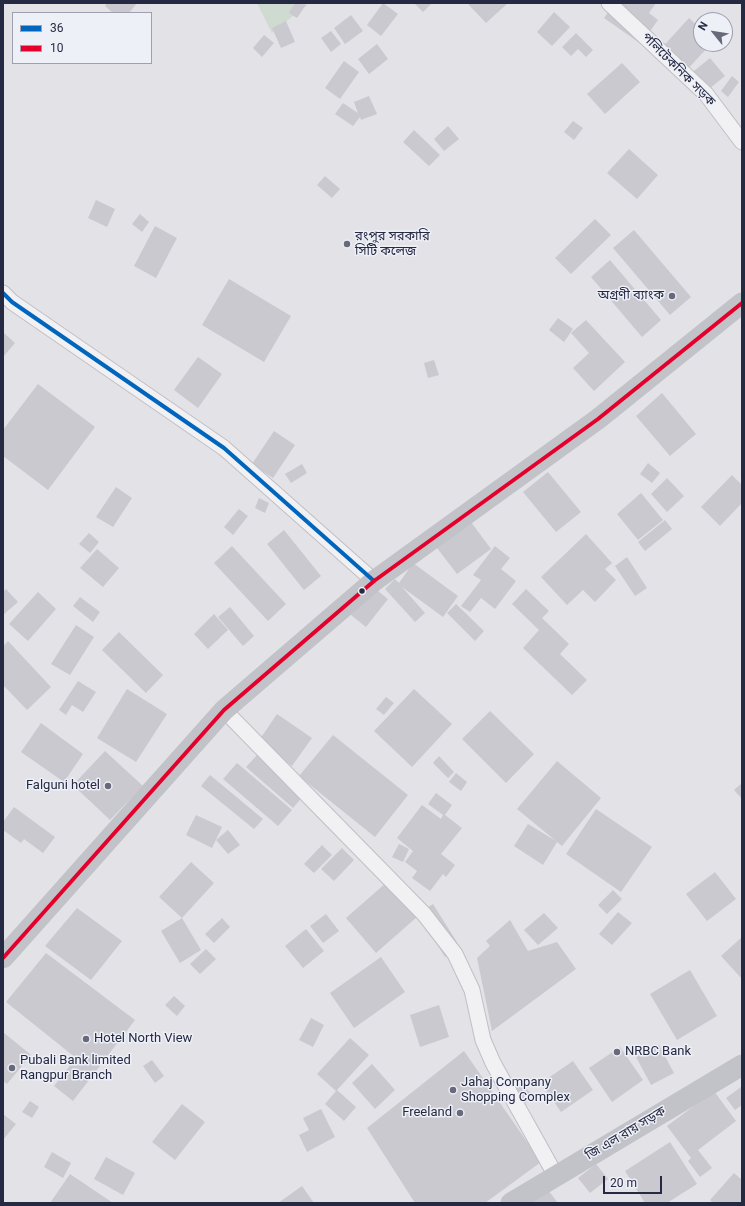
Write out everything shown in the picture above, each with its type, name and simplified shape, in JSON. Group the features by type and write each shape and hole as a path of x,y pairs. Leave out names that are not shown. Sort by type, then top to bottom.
{"main road":[{"path":"3,958 224,710 374,581 598,419 742,303"},
{"name":"জি এল রায় সড়ক","path":"511,1203 742,1065"}],"street":[{"name":"পলিটেকনিক সড়ক","path":"609,3 706,94 742,142"},
{"path":"3,293 12,302 224,448 374,581"},
{"path":"224,710 424,914 455,954 472,990 483,1040 493,1063 556,1176"}],"shaded area":[{"path":"257,3 309,3 272,33"}],"building":[{"path":"107,3 137,3 130,12 112,12 105,6"},
{"path":"295,3 306,5 297,18 289,13"},
{"path":"383,3 398,14 381,36 367,25"},
{"path":"414,3 432,3 423,12"},
{"path":"467,3 508,3 486,23"},
{"path":"615,3 656,3 649,13 658,20 641,44 604,18"},
{"path":"554,12 570,27 552,46 537,32"},
{"path":"351,15 363,31 345,44 334,28"},
{"path":"689,18 693,22 693,52 704,52 682,75 658,52"},
{"path":"286,21 295,42 281,48 272,28"},
{"path":"331,31 341,44 331,52 321,38"},
{"path":"576,33 593,50 586,57 578,49 571,56 562,47"},
{"path":"264,35 274,43 262,57 253,48"},
{"path":"377,44 388,59 369,74 358,59"},
{"path":"710,58 725,76 704,93 689,75"},
{"path":"344,61 359,72 340,99 325,88"},
{"path":"622,63 640,82 605,114 587,94"},
{"path":"732,76 739,82 728,97 721,91"},
{"path":"369,96 377,114 361,120 360,117 353,126 335,114 343,103 358,113 354,102"},
{"path":"573,121 583,128 574,140 564,132"},
{"path":"448,126 459,139 444,151 434,139"},
{"path":"414,130 440,155 429,166 403,142"},
{"path":"629,149 658,175 637,199 607,173"},
{"path":"325,176 340,189 332,198 317,185"},
{"path":"96,200 115,209 107,227 88,218"},
{"path":"140,214 149,222 142,232 132,224"},
{"path":"595,219 611,235 571,274 555,258"},
{"path":"155,226 177,238 156,278 134,266"},
{"path":"634,230 691,297 670,315 613,248"},
{"path":"610,260 661,320 642,337 591,277"},
{"path":"229,279 291,316 264,362 202,325"},
{"path":"558,318 573,329 564,342 549,330"},
{"path":"586,320 625,362 594,391 573,368 589,353 571,333"},
{"path":"3,332 15,343 3,357"},
{"path":"198,357 222,374 198,408 174,390"},
{"path":"434,360 439,375 428,378 424,363"},
{"path":"38,384 95,427 48,490 3,456 3,430"},
{"path":"662,393 696,434 670,456 636,416"},
{"path":"274,431 295,445 273,478 252,464"},
{"path":"648,463 660,473 652,483 640,474"},
{"path":"302,464 307,473 291,483 285,474"},
{"path":"548,472 581,512 556,532 523,492"},
{"path":"732,475 742,485 742,503 720,526 701,507"},
{"path":"667,478 684,496 667,512 651,494"},
{"path":"116,487 132,498 113,527 96,517"},
{"path":"641,493 663,520 638,540 617,514"},
{"path":"259,498 269,503 265,513 255,508"},
{"path":"239,509 248,516 233,535 224,527"},
{"path":"665,520 672,529 645,551 638,542"},
{"path":"471,522 491,549 457,574 437,548"},
{"path":"284,530 321,576 304,590 267,544"},
{"path":"89,533 99,542 90,553 79,544"},
{"path":"586,534 612,563 605,569 616,580 595,602 583,590 567,605 541,577"},
{"path":"232,546 286,604 268,621 214,563"},
{"path":"495,546 510,558 501,569 516,581 495,609 481,598 470,612 461,606 481,580 473,575"},
{"path":"97,549 119,568 103,587 80,568"},
{"path":"627,557 647,588 635,596 615,566"},
{"path":"413,563 458,596 443,617 402,587 425,613 415,622 385,589 395,579 399,583"},
{"path":"373,587 388,599 366,627 351,615"},
{"path":"6,589 18,602 3,615 3,592"},
{"path":"526,589 549,611 542,618 569,644 560,654 587,680 572,695 523,648 539,630 512,604"},
{"path":"38,592 56,609 28,641 9,624"},
{"path":"80,597 100,612 93,622 73,606"},
{"path":"456,604 484,631 475,641 447,613"},
{"path":"230,607 254,636 243,646 218,617"},
{"path":"214,614 228,630 208,649 194,634"},
{"path":"76,625 94,637 70,675 51,664"},
{"path":"119,632 163,675 146,693 102,650"},
{"path":"8,641 51,687 27,710 3,685 3,646"},
{"path":"78,681 96,692 83,712 72,705 66,715 59,710"},
{"path":"127,689 167,714 136,762 97,738"},
{"path":"414,689 452,724 412,767 374,731"},
{"path":"386,697 394,703 384,715 376,709"},
{"path":"490,711 534,754 506,783 462,739"},
{"path":"277,714 312,738 292,766 258,742"},
{"path":"41,723 83,754 64,782 21,752"},
{"path":"333,735 408,795 375,837 299,776"},
{"name":"Falguni hotel","path":"105,751 143,786 110,820 73,785"},
{"path":"257,755 303,796 293,808 246,767"},
{"path":"439,756 454,772 448,778 433,763"},
{"path":"557,761 601,798 562,846 557,842 543,865 514,846 528,824 556,841 517,809"},
{"path":"237,763 292,810 278,826 223,779"},
{"path":"456,773 467,782 461,791 449,782"},
{"path":"210,775 263,819 254,829 201,786"},
{"path":"742,783 742,799 734,790"},
{"path":"436,793 452,805 445,815 462,828 441,854 455,865 446,877 443,874 430,891 412,878 417,871 405,862 413,851 397,838 422,805 441,819 443,815 428,804"},
{"path":"14,807 55,837 43,853 24,839 21,843 3,830 3,822"},
{"path":"596,809 652,847 621,892 566,854"},
{"path":"196,815 222,827 212,848 186,835"},
{"path":"228,830 240,845 228,854 216,840"},
{"path":"399,844 409,849 403,862 392,857"},
{"path":"322,845 332,855 314,873 304,864"},
{"path":"342,848 354,860 334,881 321,869"},
{"path":"191,862 214,883 182,918 159,897"},
{"path":"715,872 736,899 707,921 686,894"},
{"path":"387,882 417,917 376,953 346,918"},
{"path":"613,890 622,899 607,914 598,905"},
{"path":"433,904 460,947 445,957 414,908 425,909"},
{"path":"77,908 122,941 91,980 45,946"},
{"path":"618,912 632,923 612,945 599,934"},
{"path":"544,913 558,928 538,945 524,930"},
{"path":"326,914 339,931 323,943 310,926"},
{"path":"182,918 201,950 180,963 161,931"},
{"path":"222,918 230,927 214,943 205,934"},
{"path":"510,920 528,951 557,942 576,969 492,1031 477,958 490,946 486,941"},
{"path":"306,929 324,951 303,968 285,946"},
{"path":"742,937 742,979 721,956"},
{"path":"206,949 216,959 200,974 190,964"},
{"name":"Hotel North View","path":"46,953 135,1020 73,1101 54,1086 76,1058 6,1002"},
{"path":"381,957 405,992 354,1028 330,993"},
{"path":"690,970 717,1016 677,1040 650,994"},
{"path":"174,996 185,1006 177,1016 165,1005"},
{"path":"439,1005 449,1037 420,1047 410,1015"},
{"path":"311,1018 324,1025 313,1047 299,1040"},
{"name":"Pubali Bank limited Rangpur Branch","path":"3,1032 31,1055 7,1084 3,1081"},
{"path":"350,1038 369,1055 337,1090 356,1107 344,1121 325,1104 336,1091 317,1074"},
{"path":"659,1045 674,1073 651,1085 636,1057"},
{"path":"620,1047 643,1080 612,1102 589,1068"},
{"name":"Jahaj Company Shopping Complex","path":"464,1051 541,1162 485,1203 415,1203 367,1128"},
{"path":"152,1060 164,1076 155,1083 143,1066"},
{"path":"573,1061 593,1090 561,1112 541,1083"},
{"path":"372,1064 395,1090 375,1109 352,1083"},
{"path":"515,1078 533,1095 519,1110 501,1093"},
{"path":"741,1087 742,1105 735,1110 726,1098"},
{"path":"714,1091 736,1121 698,1150 712,1168 700,1177 688,1161 691,1158 667,1126"},
{"path":"30,1101 39,1107 32,1118 22,1112"},
{"path":"182,1104 205,1122 175,1160 152,1142"},
{"path":"321,1109 335,1137 307,1152 299,1135 309,1130 303,1118"},
{"path":"3,1114 16,1124 3,1140"},
{"path":"670,1142 697,1184 667,1203 645,1203 625,1171"},
{"path":"52,1152 71,1163 63,1178 44,1167"},
{"path":"106,1157 135,1173 123,1195 94,1179"},
{"path":"596,1164 608,1179 590,1193 578,1178"},
{"path":"734,1173 742,1180 742,1203 713,1203 710,1200"},
{"path":"70,1174 113,1203 50,1203"},
{"path":"302,1186 314,1203 278,1203"},
{"path":"548,1190 558,1203 530,1203"}],"transit line":[{"name":"36","path":"3,293 12,302 224,448 374,581"},
{"name":"10","path":"3,958 224,710 374,581 598,419 742,303"}],"place":[{"name":"রংপুর সরকারি সিটি কলেজ","path":"347,244"},
{"name":"অগ্রণী ব্যাংক","path":"672,296"},
{"name":"Falguni hotel","path":"108,786"},
{"name":"Hotel North View","path":"86,1039"},
{"name":"NRBC Bank","path":"617,1052"},
{"name":"Pubali Bank limited Rangpur Branch","path":"12,1068"},
{"name":"Jahaj Company Shopping Complex","path":"453,1090"},
{"name":"Freeland","path":"460,1113"}]}
